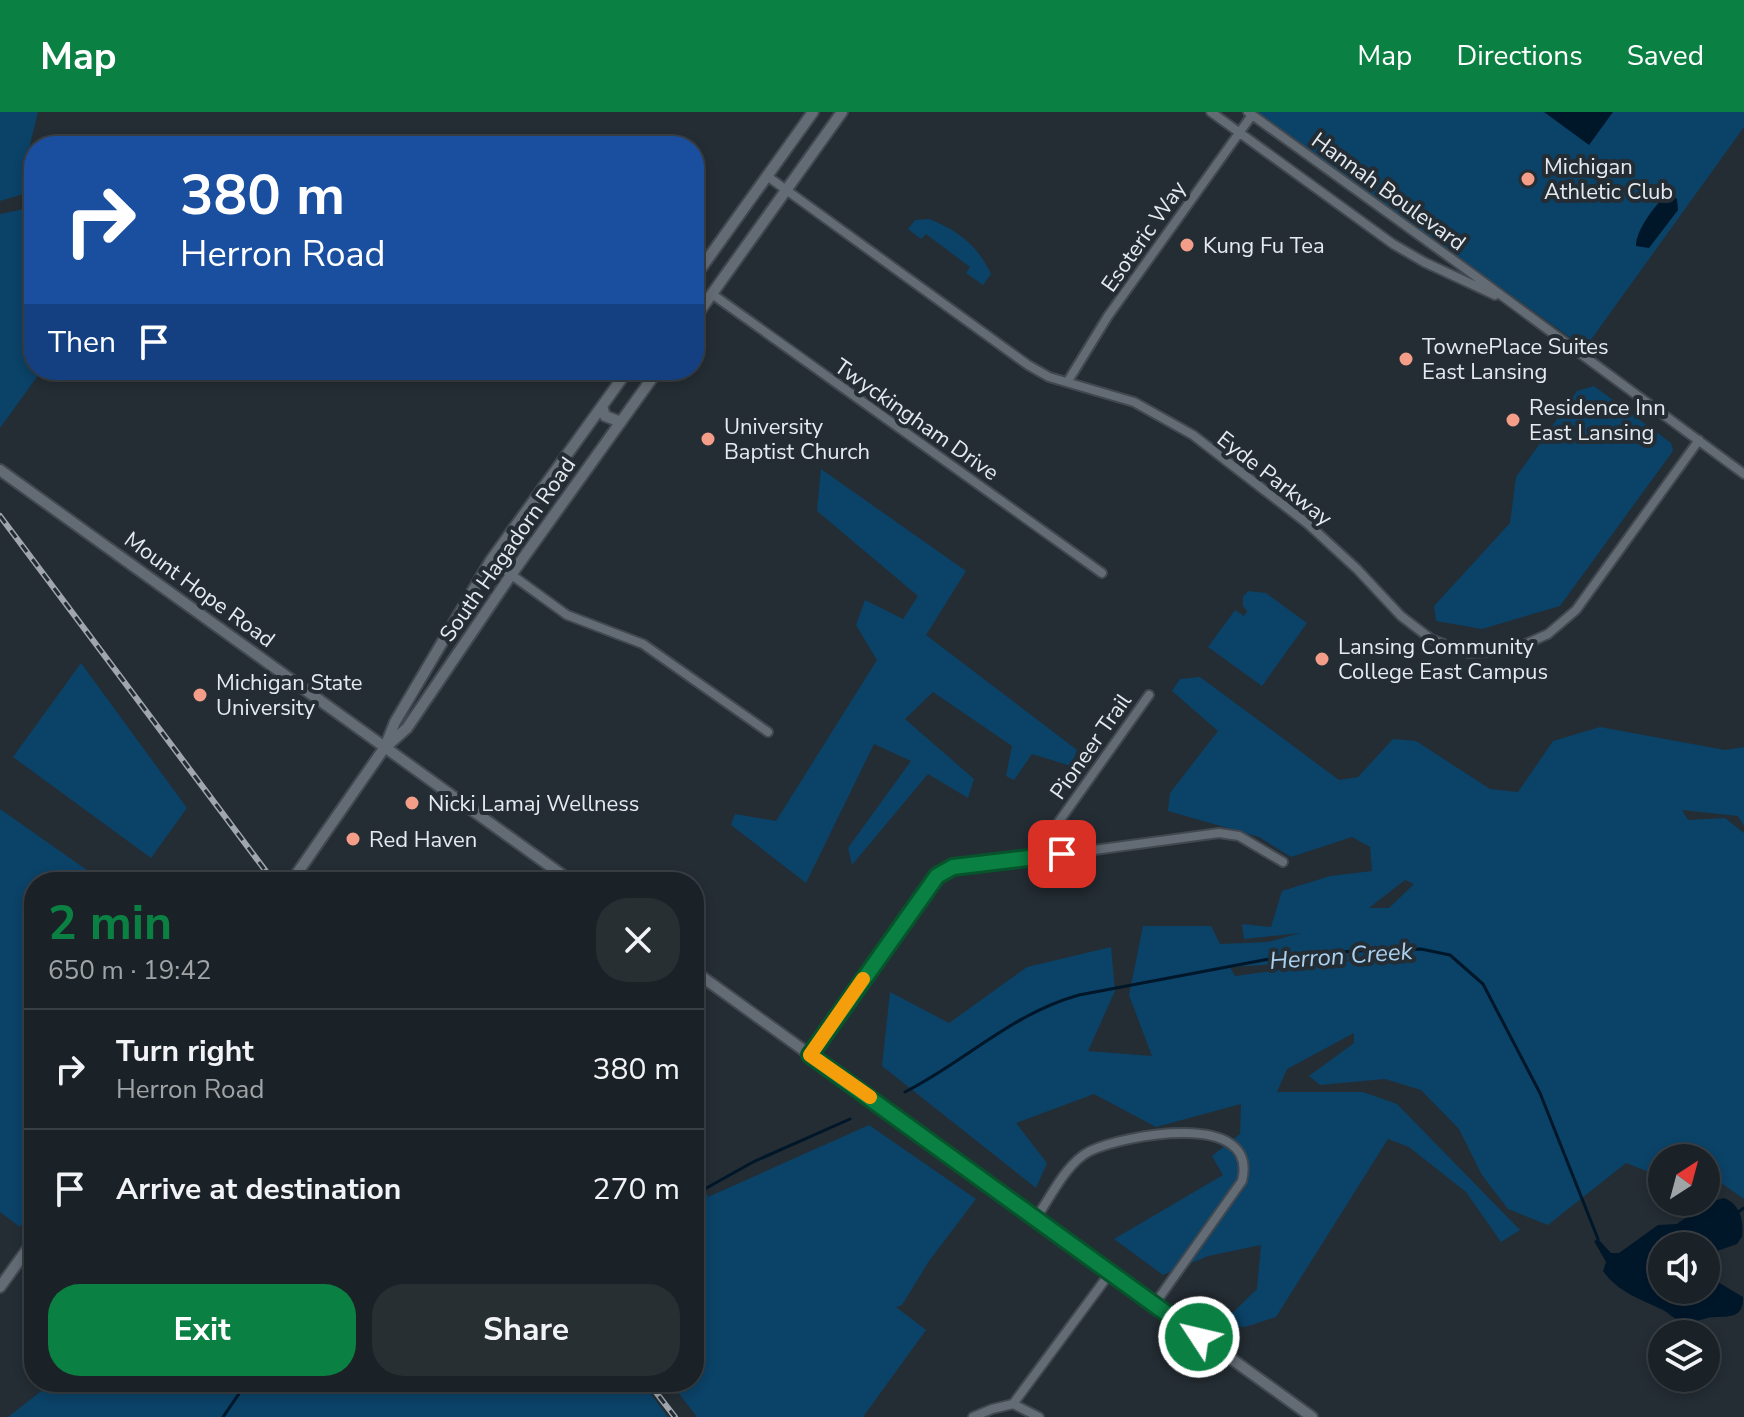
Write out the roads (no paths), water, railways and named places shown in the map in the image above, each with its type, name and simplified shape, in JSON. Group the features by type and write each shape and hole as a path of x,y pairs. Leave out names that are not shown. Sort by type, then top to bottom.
{"street":[{"path":"704,264 813,112"},
{"path":"704,305 842,112"},
{"name":"Hannah Boulevard","path":"1211,112 1393,244 1508,301"},
{"name":"Hannah Boulevard","path":"1250,113 1744,474"},
{"name":"Esoteric Way","path":"1068,381 1108,316 1250,113"},
{"name":"Eyde Parkway","path":"767,176 1028,365 1049,377 1134,402 1193,435 1308,524 1357,569 1401,616 1431,639 1468,653 1510,651 1561,625 1576,610 1699,440"},
{"path":"717,246 729,248 736,260"},
{"name":"Twyckingham Drive","path":"712,294 1102,573"},
{"name":"South Hagadorn Road","path":"298,872 385,747 395,722 491,560 621,380"},
{"name":"South Hagadorn Road","path":"385,747 407,728 511,575 651,380"},
{"path":"602,406 605,416 621,422"},
{"name":"Mount Hope Road","path":"0,470 558,872"},
{"path":"491,560 567,615 643,644 768,732"},
{"name":"Pioneer Trail","path":"1033,858 1149,695"},
{"path":"810,1055 937,876 953,867 1219,833 1239,836 1283,862"},
{"path":"704,978 1312,1417"},
{"path":"1036,1218 1075,1164 1094,1150 1126,1141 1189,1131 1211,1134 1227,1142 1242,1159 1242,1181 1154,1305"},
{"path":"0,1287 24,1254"},
{"path":"1013,1404 1110,1273"},
{"path":"973,1417 1013,1404 1039,1417"}],"waterway":[{"name":"Herron Creek","path":"905,1092 1010,1026 1055,1003 1079,995 1269,959 1353,951 1421,949 1450,955 1483,984 1540,1093 1598,1239"},
{"name":"Herron Creek","path":"704,1189 753,1162 850,1119"},
{"name":"Herron Creek","path":"1737,1213 1744,1208"},
{"name":"Herron Creek","path":"223,1417 240,1392"}],"railway":[{"path":"0,516 267,872"},
{"path":"656,1392 675,1417"}],"place":[{"name":"Michigan Athletic Club","path":"1528,179"},
{"name":"Kung Fu Tea","path":"1187,245"},
{"name":"TownePlace Suites East Lansing","path":"1406,359"},
{"name":"Residence Inn East Lansing","path":"1513,420"},
{"name":"University Baptist Church","path":"708,439"},
{"name":"Lansing Community College East Campus","path":"1322,659"},
{"name":"Michigan State University","path":"200,695"},
{"name":"Nicki Lamaj Wellness","path":"412,803"},
{"name":"Red Haven","path":"353,839"}]}
